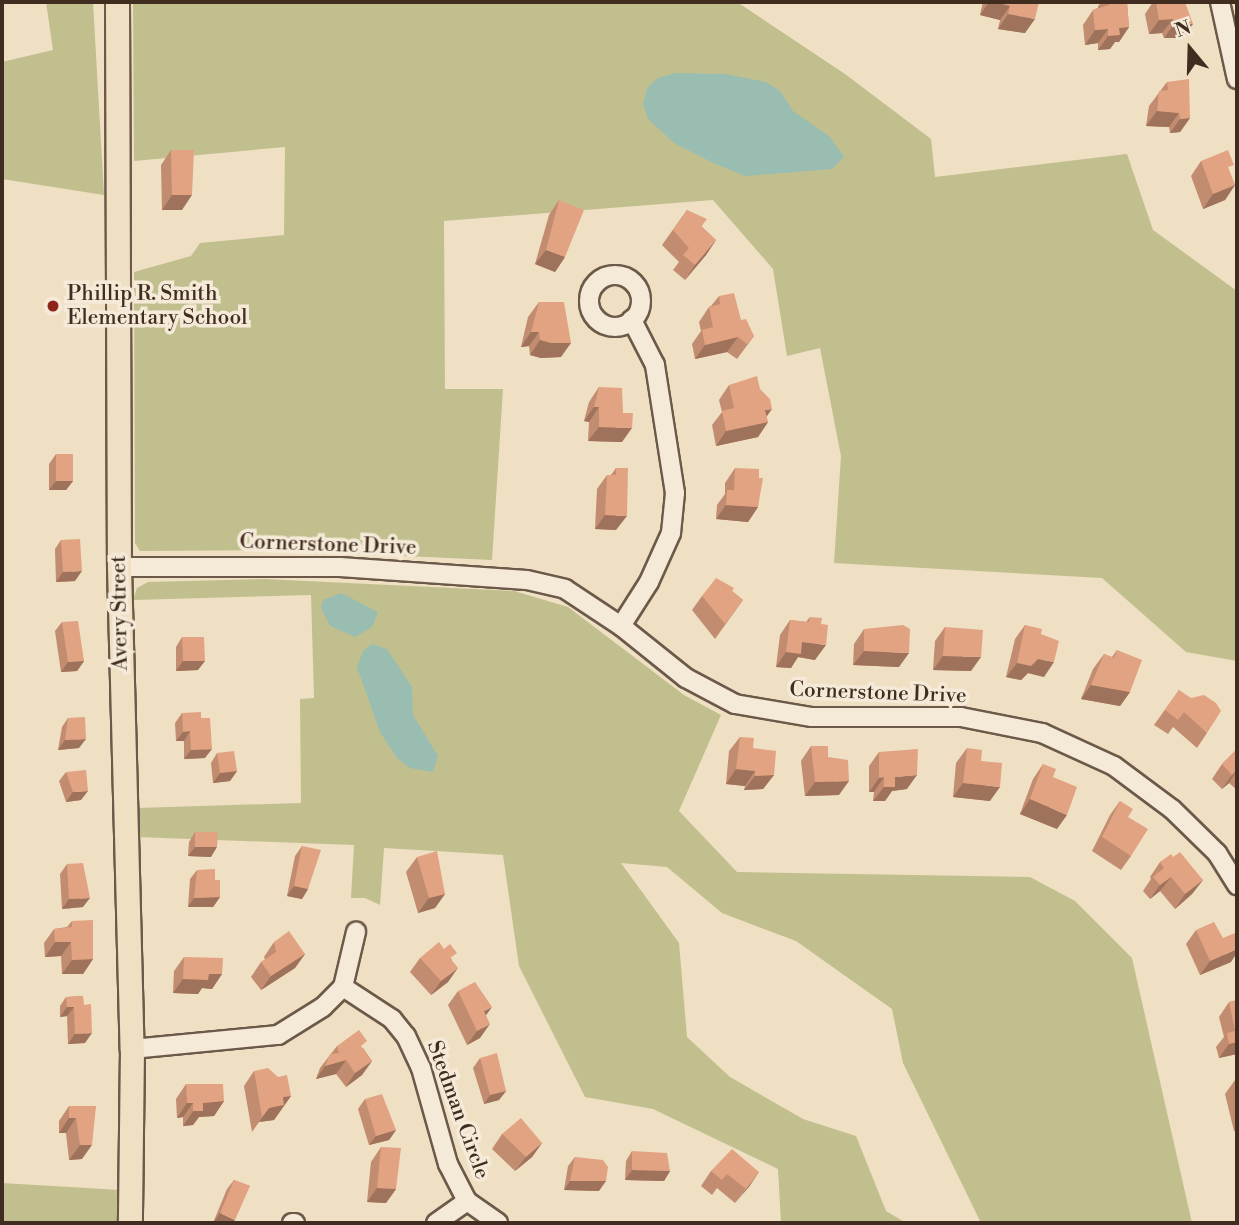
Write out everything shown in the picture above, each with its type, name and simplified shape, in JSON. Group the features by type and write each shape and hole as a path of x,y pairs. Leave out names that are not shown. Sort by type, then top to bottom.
{"main road":[{"name":"Avery Street","path":"117,2 119,567 132,1049 130,1223"}],"street":[{"path":"1220,2 1237,79"},
{"path":"621,626 649,582 671,533 675,493 655,365 632,320"},
{"name":"Cornerstone Drive","path":"119,567 340,567 527,580 565,590 621,626 686,678 735,704 813,718 961,717 1042,733 1114,766 1172,809 1217,853 1237,885"},
{"path":"132,1049 278,1035 323,1007 343,987 356,932"},
{"name":"Stedman Circle","path":"343,987 391,1020 406,1036 421,1068 449,1164 467,1201 498,1223"},
{"path":"436,1223 467,1201"}],"shaded area":[{"path":"46,2 93,2 104,195 2,179 2,62 53,50"},
{"path":"133,2 737,2 845,74 931,139 935,177 1127,154 1153,230 1237,291 1237,661 1186,652 1102,578 834,563 841,456 820,348 787,356 773,269 713,200 444,221 445,389 503,389 492,560 276,550 140,551 135,543 134,272 191,256 200,243 284,235 285,147 134,161"},
{"path":"264,579 514,591 568,607 684,695 721,715 679,811 737,872 1030,877 1075,901 1132,958 1192,1223 981,1223 903,1063 892,1009 796,941 722,913 667,867 621,863 679,943 687,1037 730,1077 803,1119 856,1136 886,1211 906,1223 781,1223 778,1169 653,1109 585,1097 519,966 503,855 384,848 380,905 365,898 351,898 354,845 137,837 137,808 301,803 300,699 314,698 311,595 133,600 137,588 148,582"},
{"path":"2,1183 120,1190 119,1223 2,1223"}],"water":[{"path":"676,73 725,74 766,82 780,91 793,111 830,137 844,157 832,169 745,176 713,163 674,143 648,119 643,104 647,88 658,78"},
{"path":"341,593 378,612 372,627 355,637 330,626 321,608 323,600"},
{"path":"372,644 387,649 412,687 413,715 438,756 433,772 410,768 397,758 380,732 357,667 363,651"}],"building":[{"path":"995,2 1039,2 1035,19 1008,14 1010,6"},
{"path":"1109,2 1127,2 1129,27 1119,28 1120,35 1108,36 1108,29 1095,30 1093,10 1109,5"},
{"path":"1156,2 1185,2 1193,24 1174,24 1173,19 1159,20"},
{"path":"1189,79 1190,118 1180,119 1179,113 1157,111 1159,91 1168,90 1167,82"},
{"path":"171,150 194,150 192,195 172,195"},
{"path":"1228,150 1234,165 1228,167 1235,185 1213,194 1201,161"},
{"path":"559,200 584,210 565,257 546,250"},
{"path":"687,210 707,219 701,227 716,240 695,265 683,255 689,248 673,230"},
{"path":"734,293 741,320 746,319 754,336 747,344 738,337 705,345 702,330 713,327 709,307 720,304 719,296"},
{"path":"539,302 564,302 571,343 540,340 539,332 531,332"},
{"path":"757,376 760,389 770,399 772,409 765,410 768,422 726,431 722,411 734,408 729,385"},
{"path":"599,387 622,388 623,413 633,413 632,428 599,427 599,407 594,407"},
{"path":"56,454 73,454 73,481 56,481"},
{"path":"616,468 628,468 627,516 605,515 607,475 616,475"},
{"path":"735,468 759,469 759,478 763,478 758,507 726,505 727,490 734,490"},
{"path":"80,539 82,571 63,572 61,540"},
{"path":"716,578 734,588 732,591 743,600 725,624 702,596"},
{"path":"810,617 822,618 821,624 828,625 826,645 802,642 801,654 786,652 790,620 809,622"},
{"path":"78,621 84,661 68,662 62,622"},
{"path":"903,625 910,629 909,653 864,651 864,629"},
{"path":"1025,625 1042,629 1041,634 1059,641 1054,662 1038,659 1031,666 1017,663"},
{"path":"945,627 983,630 981,657 943,656"},
{"path":"182,637 204,637 205,661 183,661"},
{"path":"1117,650 1142,660 1130,692 1091,685 1104,654 1114,658"},
{"path":"1179,690 1191,698 1204,695 1216,703 1221,711 1207,733 1184,712 1178,720 1165,710"},
{"path":"201,712 201,718 210,718 212,749 191,750 190,731 183,732 182,713"},
{"path":"85,717 86,739 65,740 68,718"},
{"path":"740,737 754,738 753,748 776,751 774,775 755,776 755,771 736,769"},
{"path":"811,746 828,746 828,757 848,760 849,781 815,782"},
{"path":"967,748 982,750 981,761 1002,763 1000,787 963,783"},
{"path":"918,749 917,775 895,777 895,787 884,787 884,777 879,778 879,752"},
{"path":"1237,749 1237,770 1232,775 1222,764"},
{"path":"234,751 237,771 220,773 217,753"},
{"path":"1043,764 1056,769 1053,777 1077,787 1067,815 1030,799"},
{"path":"86,770 88,791 73,792 66,772"},
{"path":"1120,801 1133,809 1128,817 1148,829 1131,856 1102,837"},
{"path":"195,832 218,832 217,847 195,847"},
{"path":"302,846 321,850 308,889 294,886"},
{"path":"437,851 445,894 429,898 417,857"},
{"path":"1180,852 1203,880 1185,894 1171,877 1160,885 1153,877 1164,868 1160,862 1171,854 1173,857"},
{"path":"83,863 90,898 69,899 67,864"},
{"path":"215,869 215,880 220,880 220,897 194,898 197,870"},
{"path":"93,920 93,959 72,960 71,942 55,942 54,929 72,927 72,921"},
{"path":"1214,922 1223,938 1235,933 1237,949 1210,961 1196,930"},
{"path":"289,931 305,954 271,976 261,962 276,952 274,942"},
{"path":"439,942 444,949 450,944 457,953 450,958 458,968 441,981 420,958"},
{"path":"184,957 223,958 222,974 209,974 208,980 183,979"},
{"path":"475,982 492,1007 484,1011 490,1024 477,1031 458,991"},
{"path":"83,996 84,1005 91,1004 92,1033 75,1034 74,1007 67,1007 66,997"},
{"path":"1237,1000 1237,1042 1229,1044 1227,1033 1235,1031 1229,1002"},
{"path":"359,1030 367,1041 361,1046 372,1061 355,1073 346,1060 325,1066 330,1054 339,1053 337,1046"},
{"path":"497,1053 506,1091 490,1095 480,1058"},
{"path":"268,1068 278,1077 287,1075 291,1096 283,1097 284,1105 269,1108 262,1117 254,1071"},
{"path":"186,1084 223,1084 224,1101 203,1103 203,1111 193,1111 193,1103 187,1103"},
{"path":"382,1094 396,1130 376,1136 365,1099"},
{"path":"69,1106 96,1106 92,1145 80,1145 76,1118 69,1118"},
{"path":"521,1118 542,1143 526,1157 502,1134"},
{"path":"381,1147 401,1148 396,1189 377,1188"},
{"path":"732,1149 759,1172 746,1189 727,1174 722,1180 711,1171"},
{"path":"632,1151 667,1153 670,1171 632,1170"},
{"path":"575,1157 603,1160 608,1167 606,1181 570,1181"},
{"path":"234,1180 250,1186 235,1220 220,1213"}],"place":[{"name":"Phillip R. Smith Elementary School","path":"53,306"}]}
